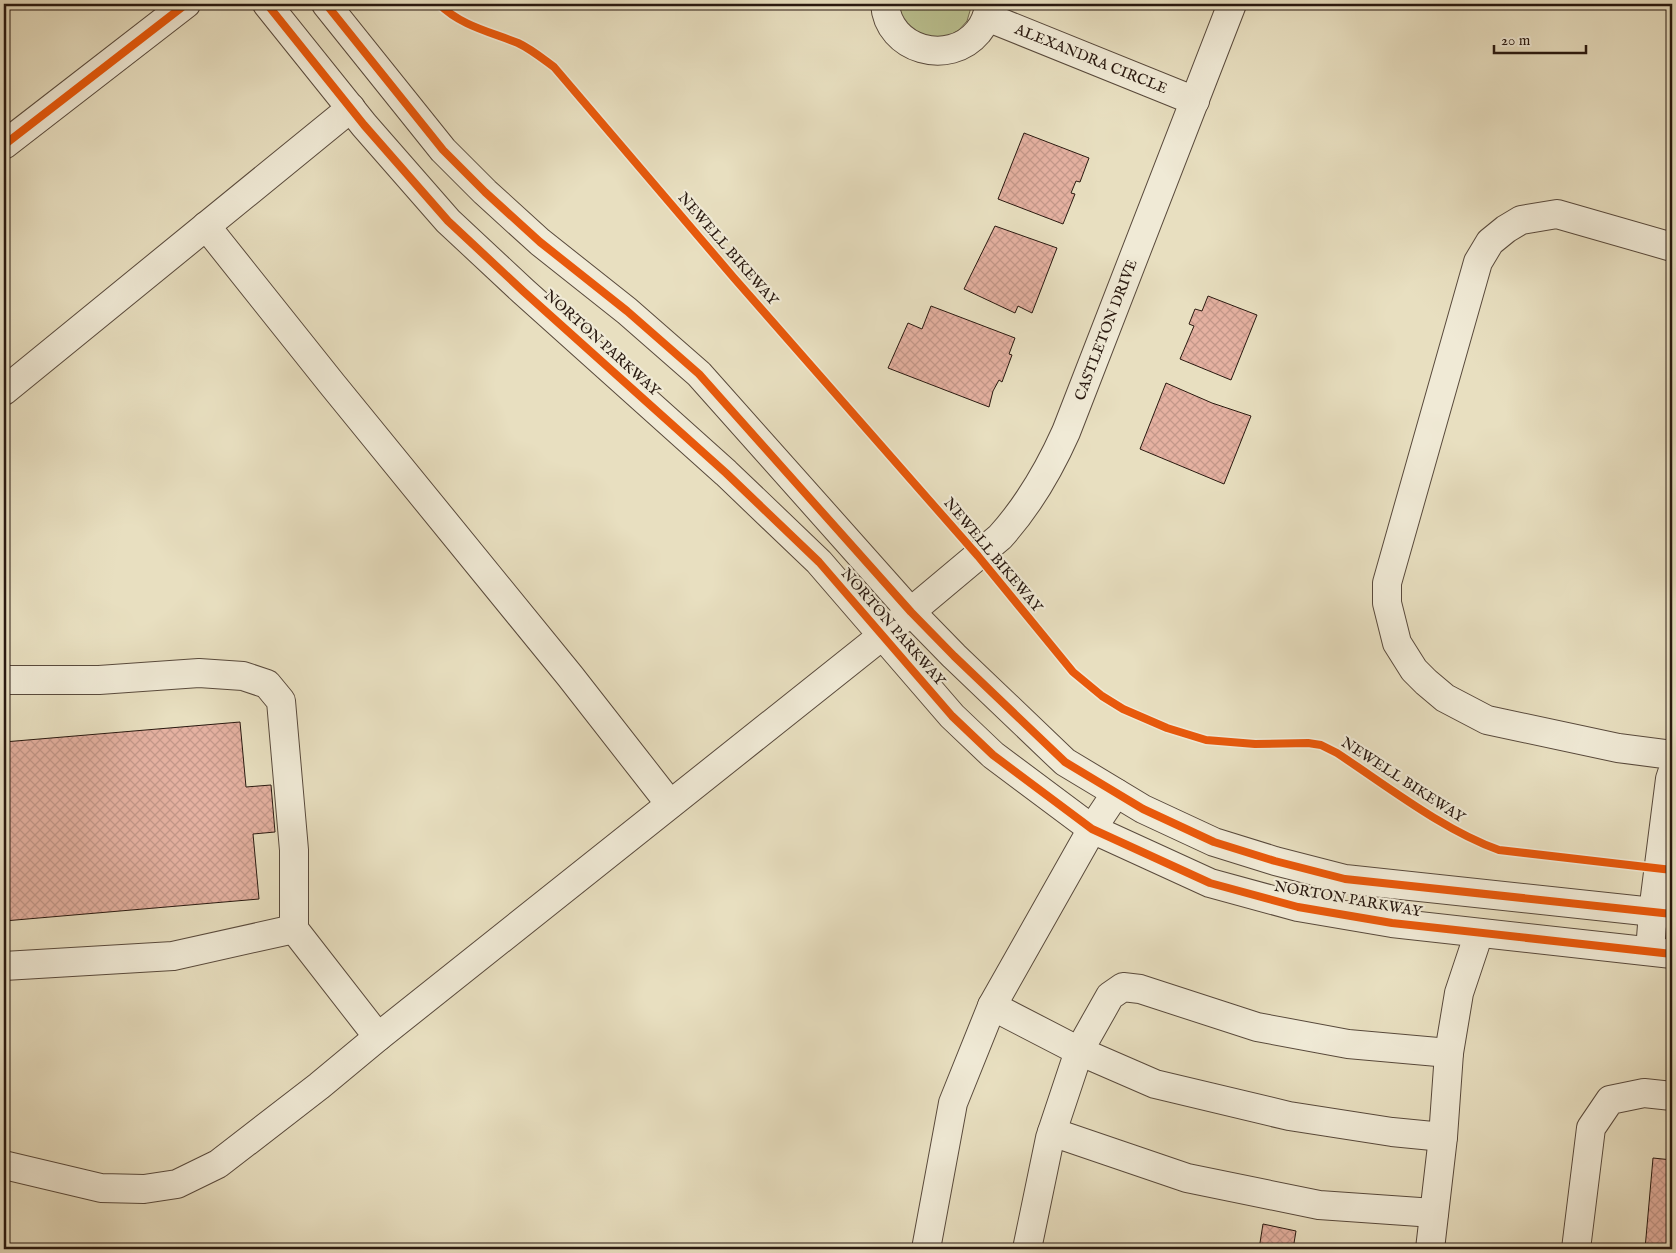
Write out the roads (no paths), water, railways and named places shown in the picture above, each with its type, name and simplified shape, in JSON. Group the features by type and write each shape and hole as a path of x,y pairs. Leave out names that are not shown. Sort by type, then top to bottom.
{"street":[{"path":"4,145 186,4"},
{"name":"NORTON PARKWAY","path":"267,4 351,108 448,222 733,480 819,562 952,716 993,755 1092,829 1210,882 1298,907 1392,924 1661,952"},
{"name":"NORTON PARKWAY","path":"326,4 444,150 540,242 627,311 699,374 911,612 954,656 1065,762 1143,809 1214,842 1275,861 1345,879 1662,913"},
{"name":"ALEXANDRA CIRCLE","path":"885,4 885,10 891,26 902,39 917,48 934,52 951,50 966,43 979,32 988,10 1195,101"},
{"name":"CASTLETON DRIVE","path":"4,1164 101,1188 144,1189 177,1184 218,1164 319,1086 883,635 1000,537 1013,523 1051,466 1087,379 1232,4"},
{"path":"4,391 351,108"},
{"path":"1672,247 1556,214 1521,220 1490,242 1478,262 1387,583 1387,603 1397,643 1414,670 1445,698 1466,710 1487,720 1618,748 1672,755"},
{"path":"206,226 570,676 670,804"},
{"path":"4,680 99,680 199,673 244,676 267,684 281,701 294,850 294,929 378,1037"},
{"path":"1661,952 1670,779 1672,773"},
{"path":"926,1249 954,1103 992,1006 1092,829 1116,793"},
{"path":"4,966 173,956 294,929"},
{"path":"1430,1249 1443,1137 1449,1053 1458,993 1479,933"},
{"path":"1027,1249 1052,1132 1079,1052 1110,996 1123,986 1140,989 1257,1027 1348,1044 1449,1053"},
{"path":"992,1006 1079,1052 1155,1084 1289,1116 1392,1132 1443,1137"},
{"path":"1576,1249 1591,1128 1610,1100 1644,1093 1672,1096"},
{"path":"1052,1132 1187,1178 1319,1205 1434,1213"}]}
